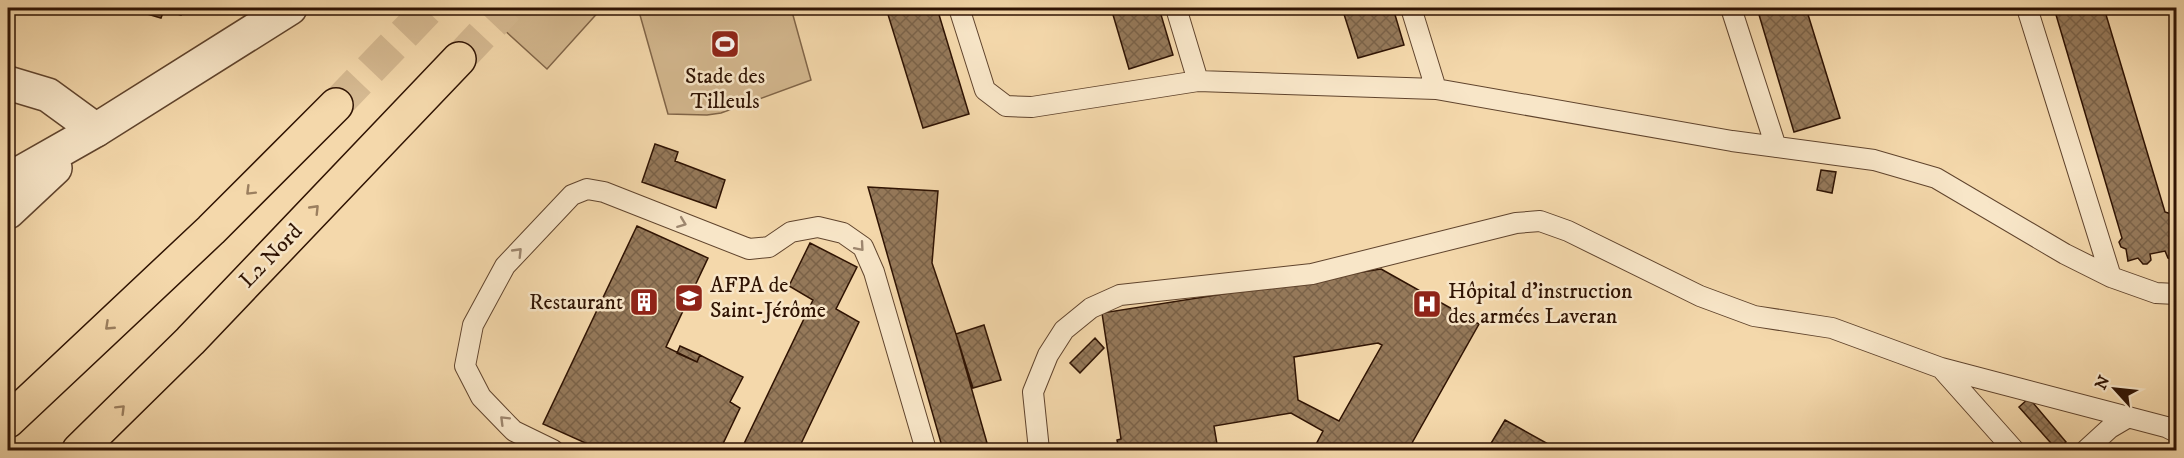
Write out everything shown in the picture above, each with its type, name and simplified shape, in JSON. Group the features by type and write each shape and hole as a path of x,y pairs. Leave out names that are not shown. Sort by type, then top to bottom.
{"highway":[{"name":"L2 Nord","path":"79,450 190,341 459,59"},
{"path":"8,421 211,230 336,105"}],"street":[{"path":"8,180 96,130 291,8"},
{"path":"8,83 48,95 96,130"},
{"path":"8,212 96,130"}],"lane":[{"path":"959,8 985,90 1006,106 1032,107 1198,81 1436,89 1721,139 1874,160 1936,178 2065,254 2111,277 2157,293 2175,292"},
{"path":"1176,8 1198,81"},
{"path":"1411,8 1436,89"},
{"path":"1731,8 1776,147"},
{"path":"2027,8 2111,277"},
{"path":"553,450 508,425 481,397 465,366 473,325 505,266 572,195 587,189 604,192 749,249 769,247 791,232 818,226 843,233 863,247 874,272 926,450"},
{"path":"1039,450 1033,392 1048,355 1064,330 1091,308 1120,295 1312,274 1516,223 1540,221 1568,231 1700,296 1754,316 1832,328 1941,368 2166,427 2176,432"},
{"path":"1941,368 2014,450"},
{"path":"2086,450 2110,428 2127,418"}],"shaded area":[{"path":"480,8 602,8 547,69"},
{"name":"Stade des Tilleuls","path":"638,8 791,8 811,80 721,113 668,114"}],"building":[{"path":"127,8 183,8 181,15 164,10 161,18"},
{"path":"886,8 937,8 969,114 923,128"},
{"path":"1111,8 1159,8 1173,55 1129,69"},
{"path":"1342,8 1393,8 1404,45 1358,58"},
{"path":"1757,8 1806,8 1840,118 1794,132"},
{"path":"2054,8 2104,8 2165,212 2175,218 2170,228 2172,236 2176,236 2176,260 2168,258 2165,251 2150,254 2151,260 2147,264 2143,264 2138,258 2128,261 2126,249 2121,247 2119,242 2122,238"},
{"path":"655,144 678,152 675,161 725,180 716,208 642,182"},
{"path":"1821,170 1836,172 1832,193 1817,190"},
{"path":"868,187 938,191 932,263 956,334 989,450 943,450"},
{"name":"Restaurant","path":"637,226 708,258 666,347 697,362 700,355 743,377 730,402 740,408 720,450 601,450 543,424"},
{"path":"810,243 857,267 836,309 859,322 798,450 741,450 813,300 789,286"},
{"path":"1381,269 1479,324 1408,450 1313,450 1323,431 1291,413 1214,426 1218,450 1119,450 1117,440 1121,439 1102,313","holes":["1378,343 1382,345 1339,421 1298,400 1294,357"]},
{"path":"984,325 1001,380 973,388 956,334"},
{"path":"1095,338 1104,348 1080,373 1070,363"},
{"path":"680,346 700,355 697,362 677,353"},
{"path":"2029,398 2066,442 2057,450 2019,407"},
{"path":"1505,420 1559,450 1487,450"},
{"path":"1288,445 1298,450 1284,450"}],"tunnel":[{"path":"336,105 429,8"},
{"path":"459,59 507,8"}],"place":[{"name":"Stade des Tilleuls","path":"725,44"},
{"name":"AFPA de Saint-Jérôme","path":"689,298"},
{"name":"Restaurant","path":"644,302"},
{"name":"Hôpital d'instruction des armées Laveran","path":"1427,304"}]}
